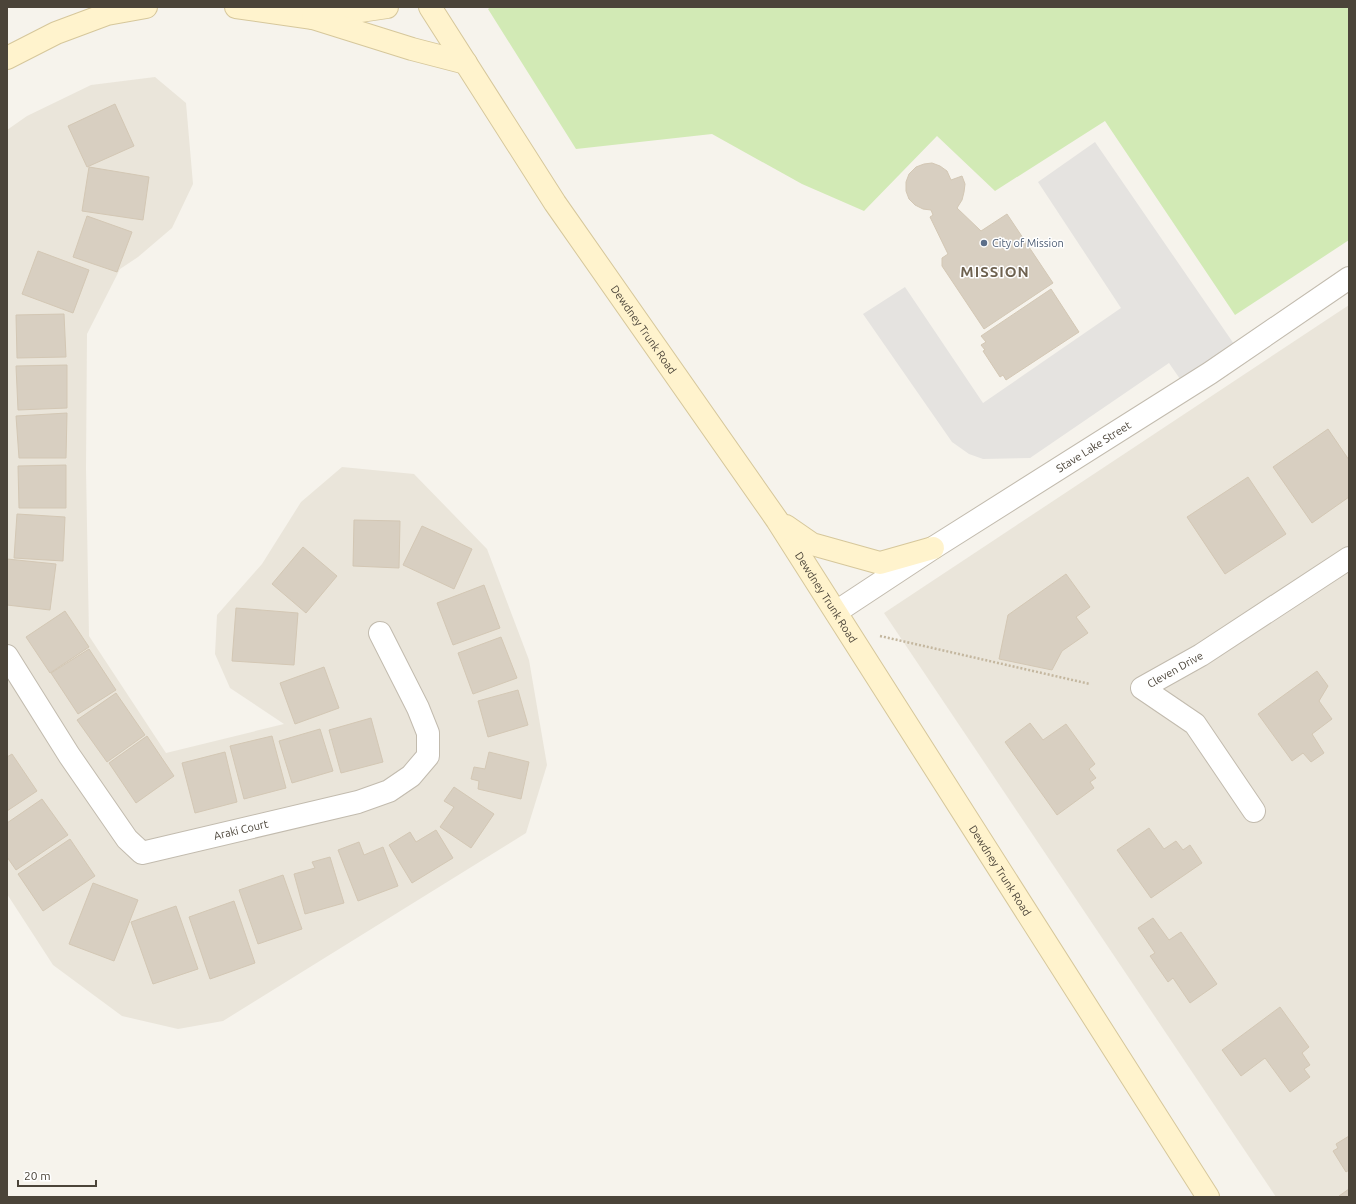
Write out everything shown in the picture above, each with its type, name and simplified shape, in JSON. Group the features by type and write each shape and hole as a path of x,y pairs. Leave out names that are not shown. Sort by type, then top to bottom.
{"main road":[{"path":"7,58 56,33 107,14 146,7"},
{"path":"236,7 313,18 412,49 466,63"},
{"path":"313,18 387,7"},
{"name":"Dewdney Trunk Road","path":"430,7 555,203 777,520 1208,1197"},
{"path":"777,520 812,544 880,563 933,548"}],"street":[{"name":"Stave Lake Street","path":"836,612 933,548 1210,373 1349,278"},
{"name":"Cleven Drive","path":"1254,811 1195,724 1142,688 1201,655 1349,558"},
{"name":"Araki Court","path":"7,656 74,762 127,839 142,853 358,802 389,791 411,776 428,756 428,733 418,708 380,633"}],"path":[{"path":"876,635 1090,684"}],"shaded area":[{"path":"155,77 186,103 193,184 172,228 138,257 120,269 87,334 86,469 89,636 166,753 284,724 230,688 215,654 217,615 262,564 301,502 342,467 414,474 487,549 529,660 547,765 526,833 223,1021 178,1029 122,1016 53,965 7,894 7,130 27,116 91,85"},
{"path":"1095,142 1234,344 1180,379 1169,363 1030,458 983,459 969,454 952,442 863,314 905,287 983,403 1121,308 1038,182"},
{"path":"1349,305 1349,1197 1276,1197 884,613"}],"green space":[{"path":"491,7 1349,7 1349,240 1235,315 1105,121 995,191 937,136 864,211 802,184 712,134 576,149 488,9"}],"building":[{"path":"115,104 134,146 87,167 68,126"},
{"name":"City of Mission","path":"932,163 947,171 951,180 962,176 965,184 964,192 962,200 957,208 981,231 1007,214 1053,283 984,329 942,266 942,258 948,254 930,217 933,215 931,210 923,209 915,205 909,199 906,191 906,182 909,174 916,167"},
{"path":"89,167 149,177 143,220 82,211"},
{"path":"87,216 132,232 117,272 73,257"},
{"path":"38,251 89,270 73,313 22,294"},
{"path":"1051,289 1079,332 1006,380 1003,375 1000,377 983,351 985,350 981,345 986,342 981,336"},
{"path":"64,314 66,357 17,358 16,315"},
{"path":"67,365 67,408 18,410 16,366"},
{"path":"67,413 66,458 19,458 16,416"},
{"path":"1328,429 1349,460 1349,497 1312,523 1273,467"},
{"path":"66,465 66,508 19,508 18,466"},
{"path":"1248,477 1286,534 1225,574 1187,517"},
{"path":"17,514 65,517 63,561 14,558"},
{"path":"354,520 400,521 399,568 353,566"},
{"path":"422,526 472,549 454,589 403,565"},
{"path":"303,547 337,576 306,613 272,584"},
{"path":"7,559 56,564 50,610 7,605"},
{"path":"1066,574 1090,607 1076,617 1088,633 1062,651 1052,670 999,659 1008,615"},
{"path":"484,585 500,628 453,645 437,603"},
{"path":"236,608 298,613 294,665 232,661"},
{"path":"65,611 89,647 50,673 26,637"},
{"path":"501,637 517,678 473,694 458,653"},
{"path":"89,649 116,690 78,714 51,673"},
{"path":"324,667 339,708 295,724 280,683"},
{"path":"1317,671 1328,686 1319,701 1332,719 1312,734 1324,753 1311,762 1303,753 1292,761 1258,714"},
{"path":"518,690 528,725 488,737 478,701"},
{"path":"116,693 145,735 107,762 77,720"},
{"path":"371,718 383,762 341,773 329,730"},
{"path":"1030,723 1043,740 1066,724 1095,764 1089,769 1096,778 1090,782 1094,788 1057,815 1005,742"},
{"path":"320,729 333,771 292,783 279,741"},
{"path":"147,736 174,776 136,803 109,763"},
{"path":"272,736 286,788 244,799 230,746"},
{"path":"225,752 237,802 195,813 182,763"},
{"path":"489,752 529,762 521,799 478,789 479,781 471,779 474,767 485,769"},
{"path":"12,754 37,791 7,811 7,757"},
{"path":"454,787 494,814 471,848 440,827 454,807 444,801"},
{"path":"42,799 68,835 16,870 7,857 7,823"},
{"path":"1149,828 1164,849 1176,841 1183,850 1190,845 1202,863 1151,898 1117,850"},
{"path":"436,830 453,858 412,883 389,845 410,832 416,842"},
{"path":"70,839 95,876 43,911 18,874"},
{"path":"359,842 364,855 383,847 398,886 358,901 338,850"},
{"path":"330,857 344,903 305,914 294,874 315,868 312,862"},
{"path":"283,875 302,929 258,944 239,890"},
{"path":"93,883 138,900 114,961 69,944"},
{"path":"234,901 255,963 210,979 189,917"},
{"path":"176,906 198,969 153,984 131,922"},
{"path":"1153,918 1169,940 1181,932 1217,984 1190,1003 1173,978 1168,982 1150,956 1155,953 1138,928"},
{"path":"1280,1007 1309,1047 1302,1053 1310,1065 1304,1069 1310,1077 1290,1092 1265,1058 1241,1076 1222,1050"},
{"path":"1349,1136 1349,1170 1346,1172 1333,1151 1338,1148 1336,1144"},
{"path":"1349,1189 1349,1197 1339,1197 1339,1196"}],"place":[{"name":"City of Mission","path":"984,243"}],"district":[{"name":"MISSION","path":"995,271"}]}
